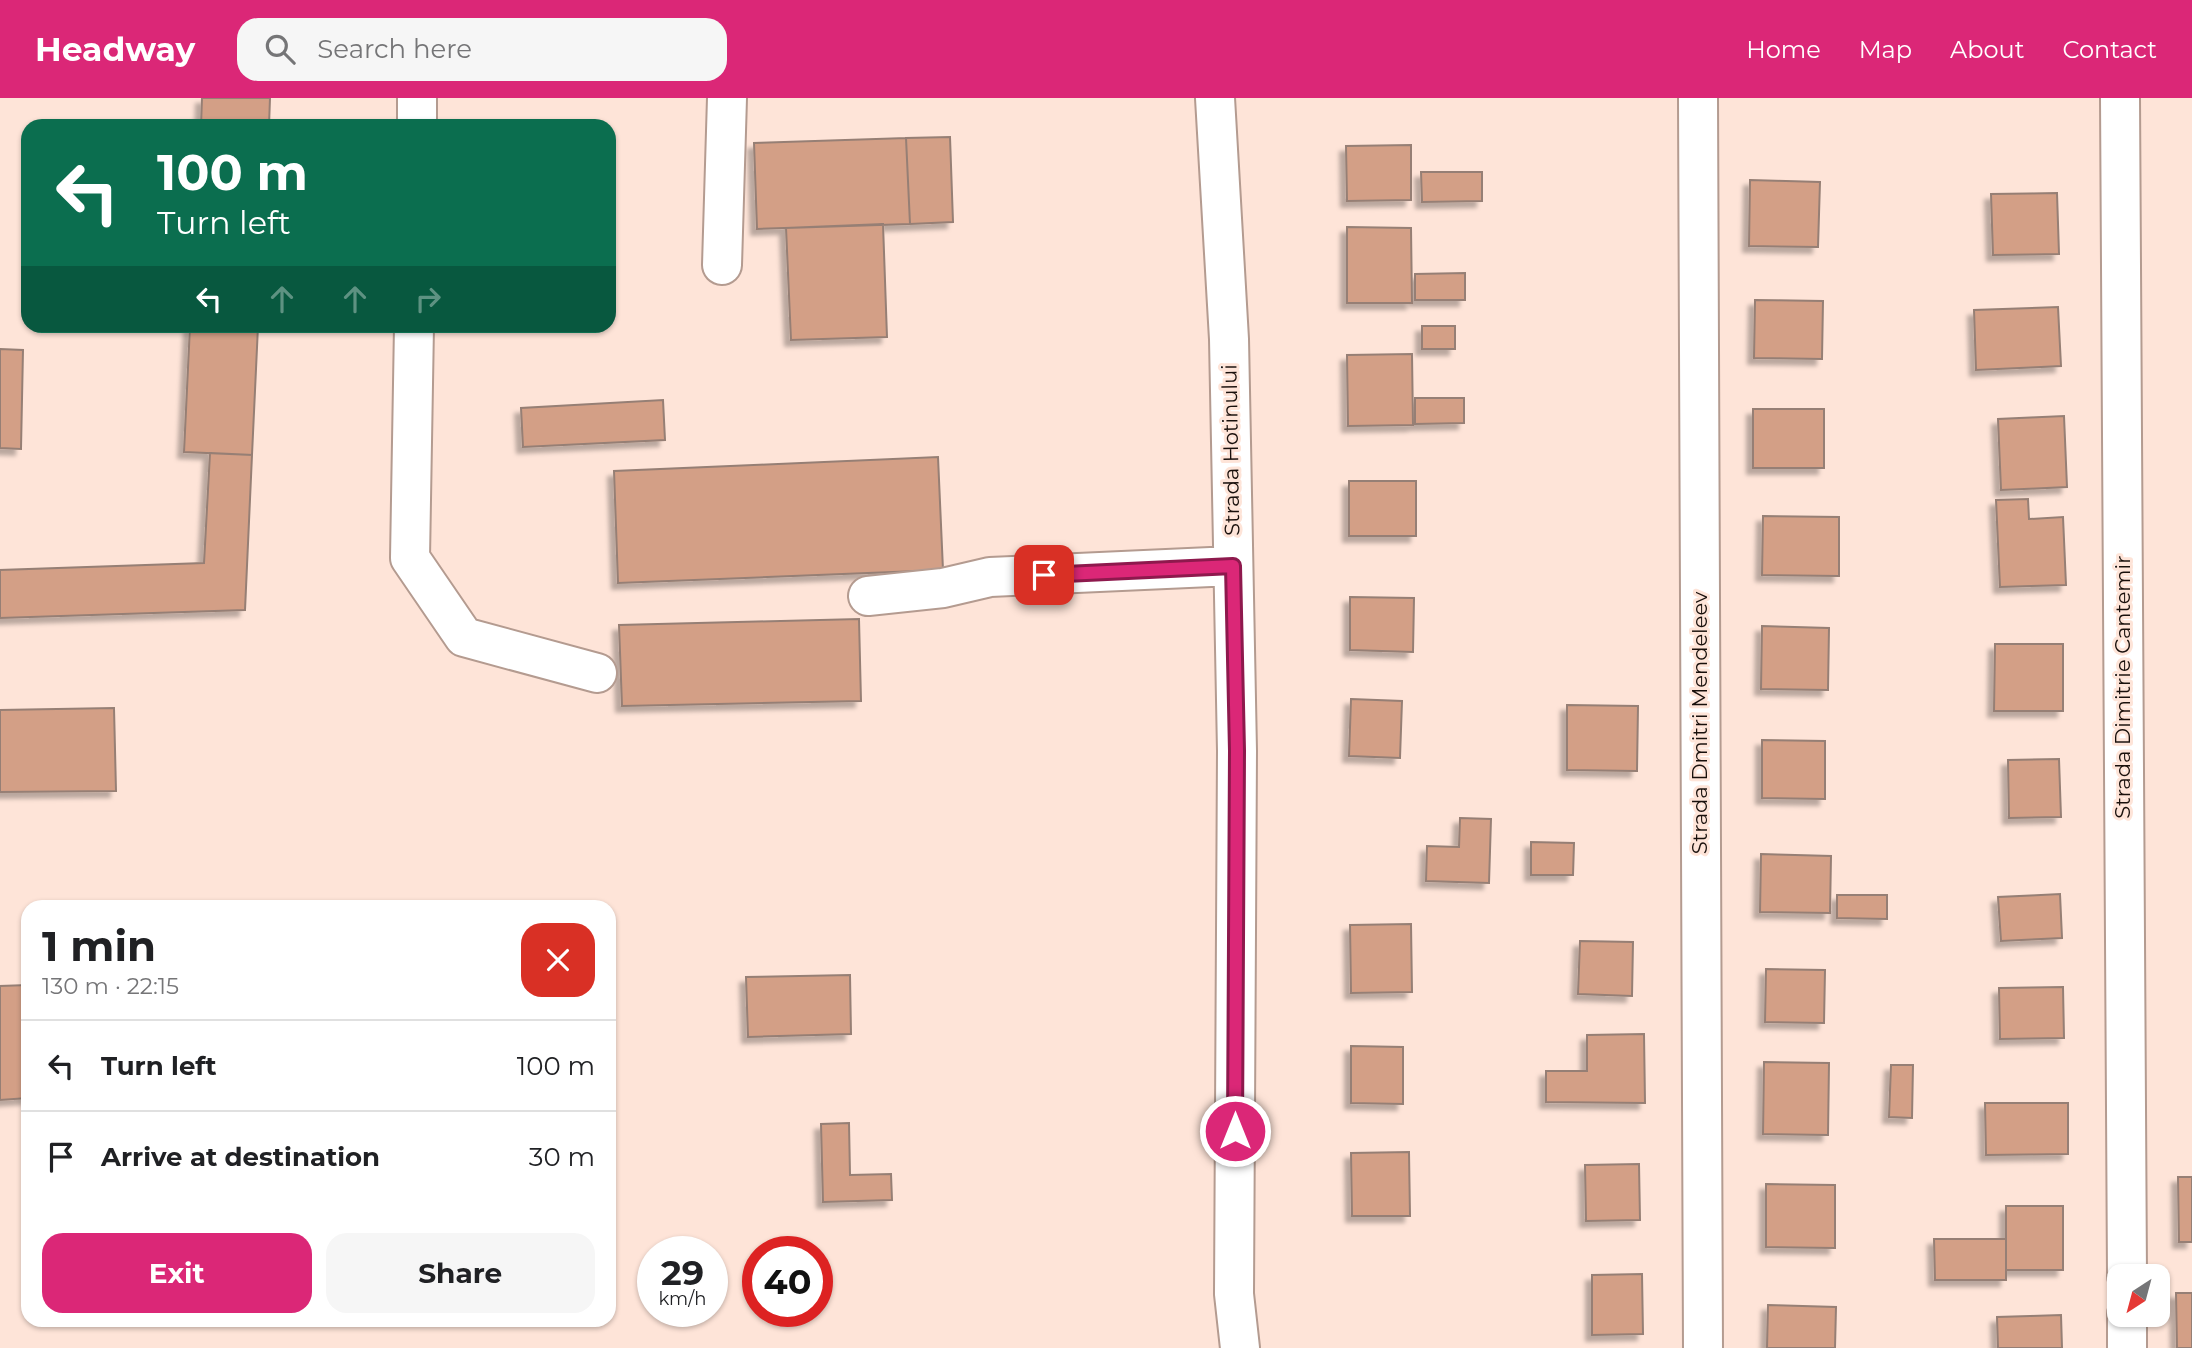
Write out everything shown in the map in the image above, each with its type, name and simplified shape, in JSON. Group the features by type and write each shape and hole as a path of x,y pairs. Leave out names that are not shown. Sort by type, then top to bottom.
{"street":[{"path":"417,98 417,119"},
{"path":"722,265 727,98"},
{"name":"Strada Hotinului","path":"1215,98 1229,339 1237,751 1234,1294 1240,1348"},
{"name":"Strada Dmitri Mendeleev","path":"1698,98 1703,1348"},
{"name":"Strada Dimitrie Cantemir","path":"2120,98 2127,1264"},
{"path":"414,333 410,558 464,637 597,673"},
{"path":"868,596 943,589 990,578 1233,566"},
{"path":"2127,1327 2127,1348"}],"building":[{"path":"202,98 270,98 269,119 201,119"},
{"path":"950,137 953,222 910,224 906,138"},
{"path":"906,138 910,224 757,229 754,143"},
{"path":"1411,145 1411,200 1347,201 1346,146"},
{"path":"1421,172 1482,172 1482,201 1422,202"},
{"path":"1750,180 1820,182 1818,247 1749,246"},
{"path":"2057,193 2059,254 1993,255 1991,194"},
{"path":"883,224 887,337 791,340 786,228"},
{"path":"1347,227 1411,228 1412,303 1347,303"},
{"path":"1465,273 1465,300 1415,300 1415,274"},
{"path":"1755,300 1823,301 1822,359 1754,358"},
{"path":"2058,307 2061,366 1976,370 1974,310"},
{"path":"1422,326 1455,326 1455,349 1422,349"},
{"path":"190,333 258,333 252,455 184,452"},
{"path":"0,349 23,350 21,449 0,448"},
{"path":"1412,354 1413,425 1348,426 1347,355"},
{"path":"1415,398 1464,398 1464,423 1415,424"},
{"path":"663,400 665,440 523,447 521,408"},
{"path":"1753,409 1824,409 1824,468 1753,468"},
{"path":"2064,416 2067,487 2001,490 1998,419"},
{"path":"210,453 252,455 245,610 0,618 0,570 204,563"},
{"path":"938,457 943,570 618,583 614,471"},
{"path":"1349,481 1416,481 1416,536 1349,536"},
{"path":"2028,499 2029,519 2063,517 2066,585 2000,587 1996,500"},
{"path":"1763,516 1839,517 1839,576 1762,575"},
{"path":"1350,597 1414,598 1413,652 1350,650"},
{"path":"859,619 861,701 622,706 619,625"},
{"path":"1762,626 1829,628 1828,690 1761,689"},
{"path":"1995,644 2063,644 2063,711 1994,711"},
{"path":"1351,699 1402,701 1400,758 1349,756"},
{"path":"1567,705 1638,706 1637,771 1567,770"},
{"path":"114,708 116,791 0,792 0,710"},
{"path":"1762,740 1825,741 1825,799 1762,798"},
{"path":"2059,759 2061,817 2009,818 2008,760"},
{"path":"1460,818 1491,819 1489,883 1426,881 1427,846 1459,847"},
{"path":"1531,842 1574,843 1573,875 1531,875"},
{"path":"1761,854 1831,856 1830,913 1760,912"},
{"path":"2060,894 2062,938 2001,941 1998,897"},
{"path":"1837,895 1887,895 1887,919 1837,918"},
{"path":"1411,924 1412,992 1351,993 1350,925"},
{"path":"1580,941 1633,942 1632,996 1578,994"},
{"path":"1766,969 1825,970 1824,1023 1765,1022"},
{"path":"850,975 851,1034 748,1037 746,977"},
{"path":"21,985 21,1098 0,1100 0,986"},
{"path":"2063,987 2064,1038 2000,1039 1999,988"},
{"path":"1644,1034 1645,1103 1546,1102 1546,1071 1587,1071 1587,1035"},
{"path":"1351,1046 1403,1047 1403,1104 1351,1103"},
{"path":"1764,1062 1829,1063 1828,1135 1763,1134"},
{"path":"1891,1065 1913,1065 1912,1118 1889,1117"},
{"path":"1985,1103 2068,1103 2068,1154 1986,1155"},
{"path":"849,1123 850,1175 891,1174 892,1200 823,1202 821,1124"},
{"path":"1409,1152 1410,1216 1352,1216 1351,1153"},
{"path":"1639,1164 1640,1220 1586,1221 1585,1165"},
{"path":"2178,1177 2192,1177 2192,1242 2179,1242"},
{"path":"1766,1184 1835,1185 1835,1248 1766,1247"},
{"path":"2006,1206 2063,1206 2063,1270 2006,1270"},
{"path":"1934,1239 2006,1239 2006,1280 1935,1280"},
{"path":"1642,1274 1643,1334 1592,1335 1592,1275"},
{"path":"2176,1293 2192,1293 2192,1348 2177,1348"},
{"path":"1768,1305 1836,1307 1835,1348 1767,1348"},
{"path":"2061,1315 2062,1348 1998,1348 1997,1317"}],"route":[{"path":"1044,575 1233,566 1237,751 1235,1131"}]}
